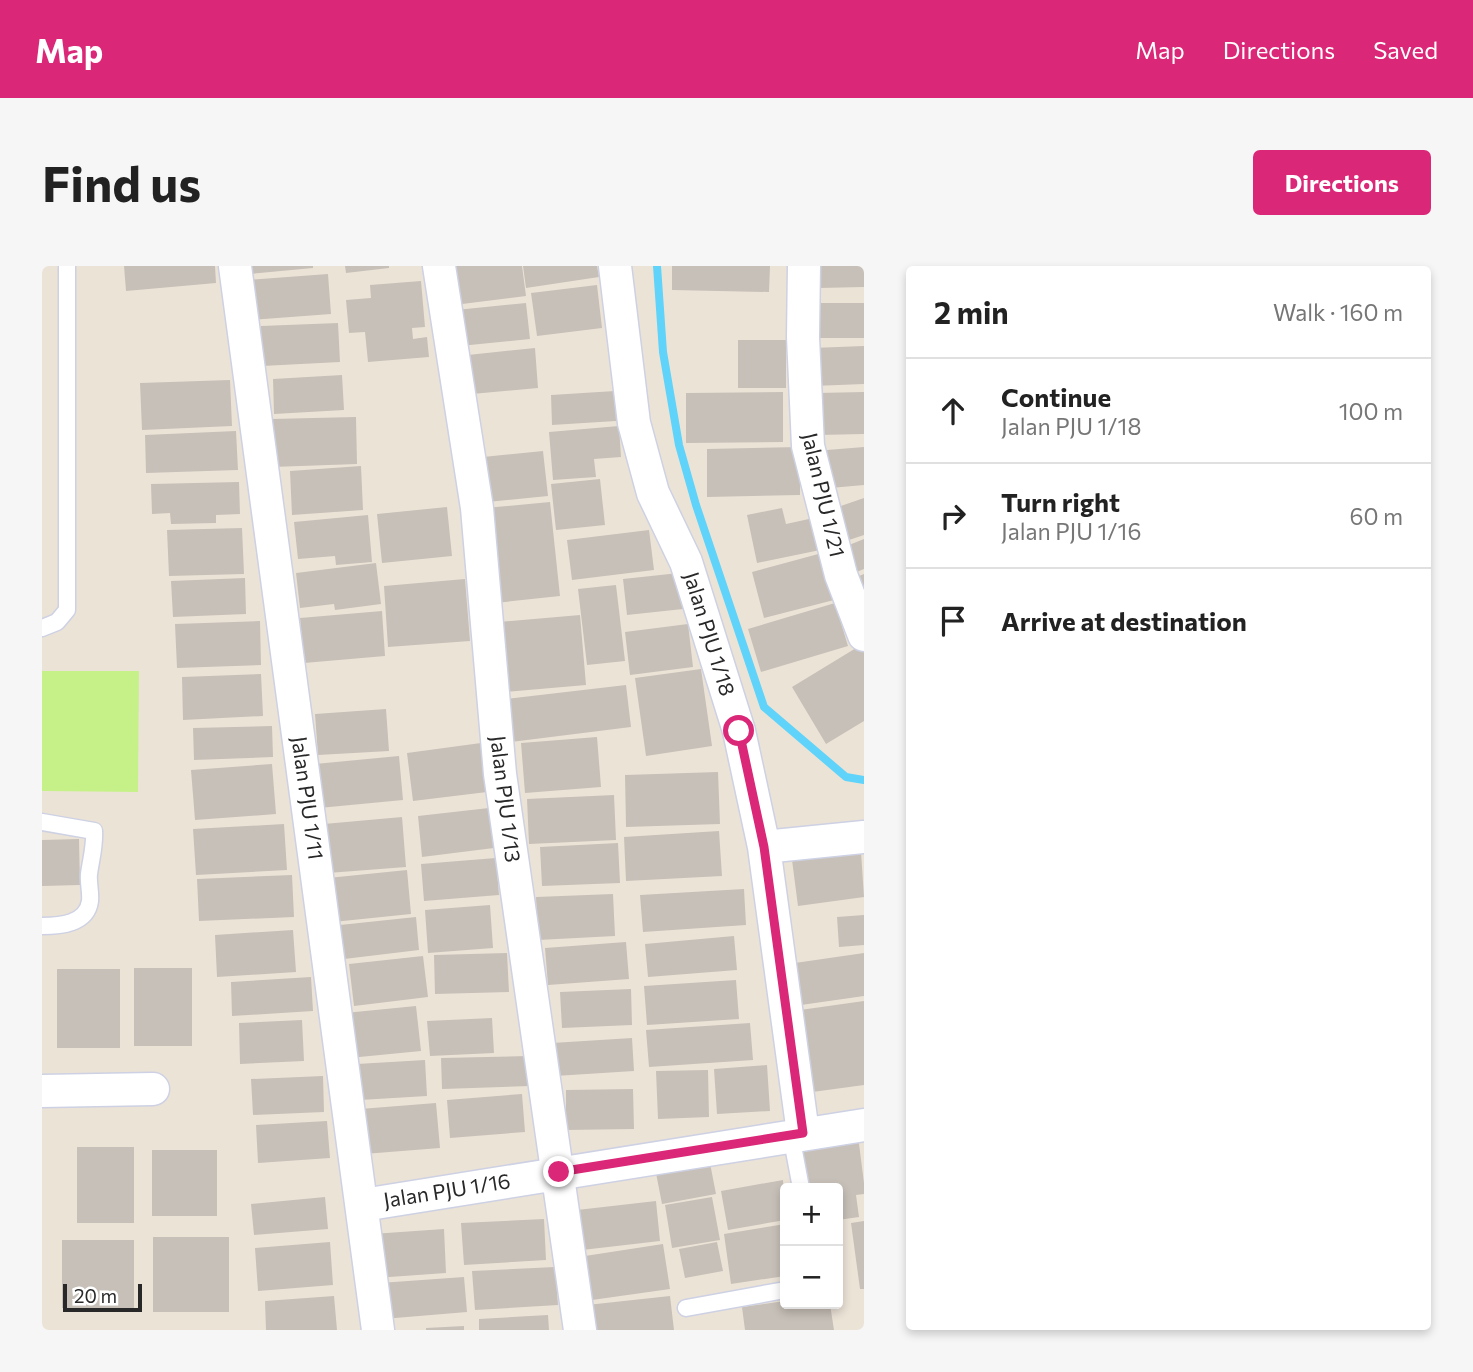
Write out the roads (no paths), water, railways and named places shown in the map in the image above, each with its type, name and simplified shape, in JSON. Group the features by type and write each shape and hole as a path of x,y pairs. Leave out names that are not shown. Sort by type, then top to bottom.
{"street":[{"name":"Jalan PJU 1/11","path":"235,266 378,1330"},
{"name":"Jalan PJU 1/13","path":"439,266 477,508 500,774 580,1330"},
{"name":"Jalan PJU 1/18","path":"615,266 634,423 653,493 686,562 739,731 764,847 797,1134"},
{"name":"Jalan PJU 1/21","path":"804,266 803,337 808,446 841,575 864,635"},
{"path":"764,847 864,837"},
{"path":"42,1091 153,1089"},
{"name":"Jalan PJU 1/16","path":"363,1205 864,1125"}],"lane":[{"path":"42,628 57,622 66,610 66,266"},
{"path":"42,822 94,831 95,849 89,875 90,904 83,916 65,926 42,926"},
{"path":"797,1134 801,1183"},
{"path":"686,1308 780,1291"}],"waterway":[{"path":"657,266 663,352 679,445 696,505 764,707 846,777 864,780"}]}
